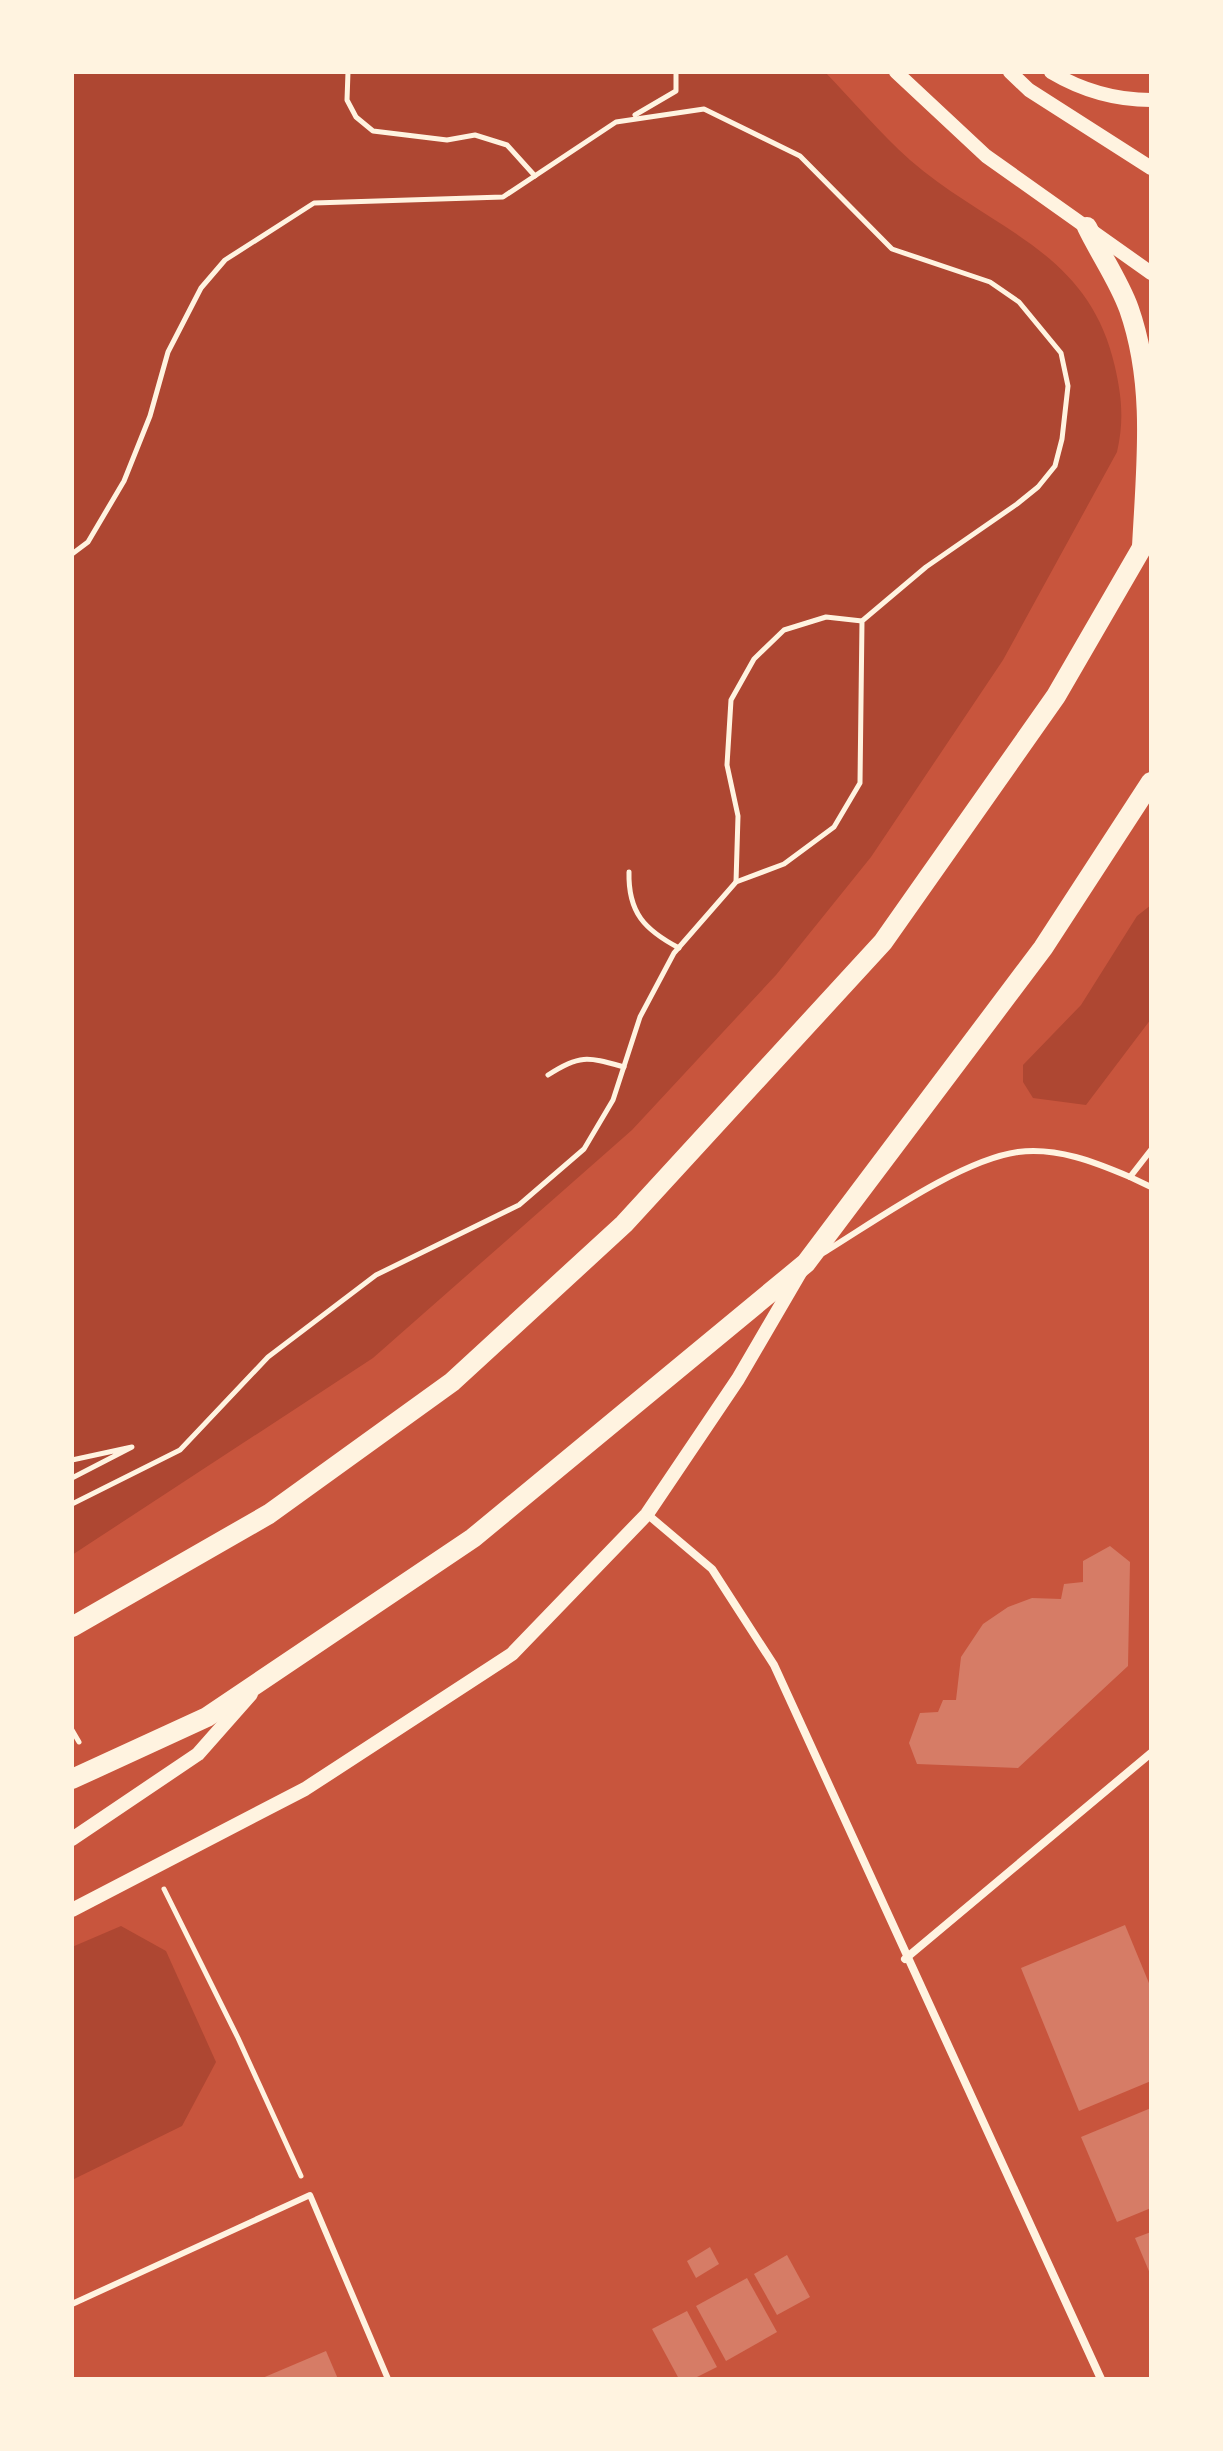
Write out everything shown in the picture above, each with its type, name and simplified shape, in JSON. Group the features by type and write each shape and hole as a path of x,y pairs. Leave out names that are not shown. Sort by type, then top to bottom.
{"main road":[{"path":"72,1627 269,1514 452,1382 624,1224 883,942 1056,696 1146,540 1148,430 1144,371 1128,308 1087,227"},
{"path":"72,1779 207,1717 473,1538 806,1263 1043,948 1151,782"}],"street":[{"path":"896,72 986,156 1151,273"},
{"path":"1010,72 1029,90 1151,168"},
{"path":"1051,72 1080,89 1127,100 1151,100"},
{"path":"72,1910 305,1789 512,1654 647,1514 738,1379 806,1263"},
{"path":"647,1514 712,1569 774,1665 905,1959 1101,2379"},
{"path":"72,1839 198,1754 260,1684"},
{"path":"905,1959 1151,1753"}],"lane":[{"path":"1130,1177 1151,1150"},
{"path":"806,1263 954,1174 1018,1152 1082,1157 1151,1187"},
{"path":"72,2304 310,2195 388,2379"}],"path":[{"path":"348,72 347,100 356,117 373,131 447,140 475,135 507,145 535,176"},
{"path":"72,554 88,542 124,481 150,416 168,352 201,288 225,260 314,203 503,197 616,122 631,117 676,91 676,72"},
{"path":"631,117 704,109 800,156 892,249 990,282 1019,302 1044,328 1061,353 1068,386 1062,439 1055,466 1038,487 926,567 862,621 826,617 784,630 754,659 731,700 727,765 738,816 736,882"},
{"path":"72,1504 180,1450 268,1357 376,1275 519,1205 584,1149 613,1100 640,1017 679,948 736,882 784,864 834,827 860,783 862,621"},
{"path":"629,872 628,893 637,913 651,933 679,948"},
{"path":"548,1075 571,1060 587,1057 624,1067"},
{"path":"72,1460 132,1447 72,1478"},
{"path":"72,1730 80,1744"},
{"path":"156,1876 238,2038 310,2195"}],"shaded area":[{"path":"72,72 825,72 910,160 1033,246 1060,268 1083,295 1102,327 1115,367 1121,420 1117,452 1003,660 871,857 776,975 632,1130 373,1358 72,1555"},
{"path":"1151,905 1151,1019 1086,1105 1033,1098 1023,1082 1023,1065 1081,1005 1137,916"},
{"path":"121,1926 166,1951 216,2062 182,2126 72,2180 72,1947"}],"building":[{"path":"1110,1546 1130,1562 1128,1666 1018,1768 917,1764 909,1743 920,1713 938,1712 943,1700 956,1700 961,1657 983,1624 1008,1607 1032,1598 1061,1599 1064,1584 1083,1582 1083,1561"},
{"path":"1125,1925 1151,1988 1151,2081 1079,2111 1021,1968"},
{"path":"1151,2108 1151,2208 1117,2222 1081,2137"},
{"path":"1151,2232 1151,2276 1135,2238"},
{"path":"710,2247 719,2264 696,2278 687,2261"},
{"path":"787,2255 810,2297 777,2315 754,2274"},
{"path":"747,2278 777,2332 726,2361 696,2306"},
{"path":"687,2311 717,2367 693,2379 679,2379 652,2329"},
{"path":"326,2351 338,2379 260,2379"}]}
